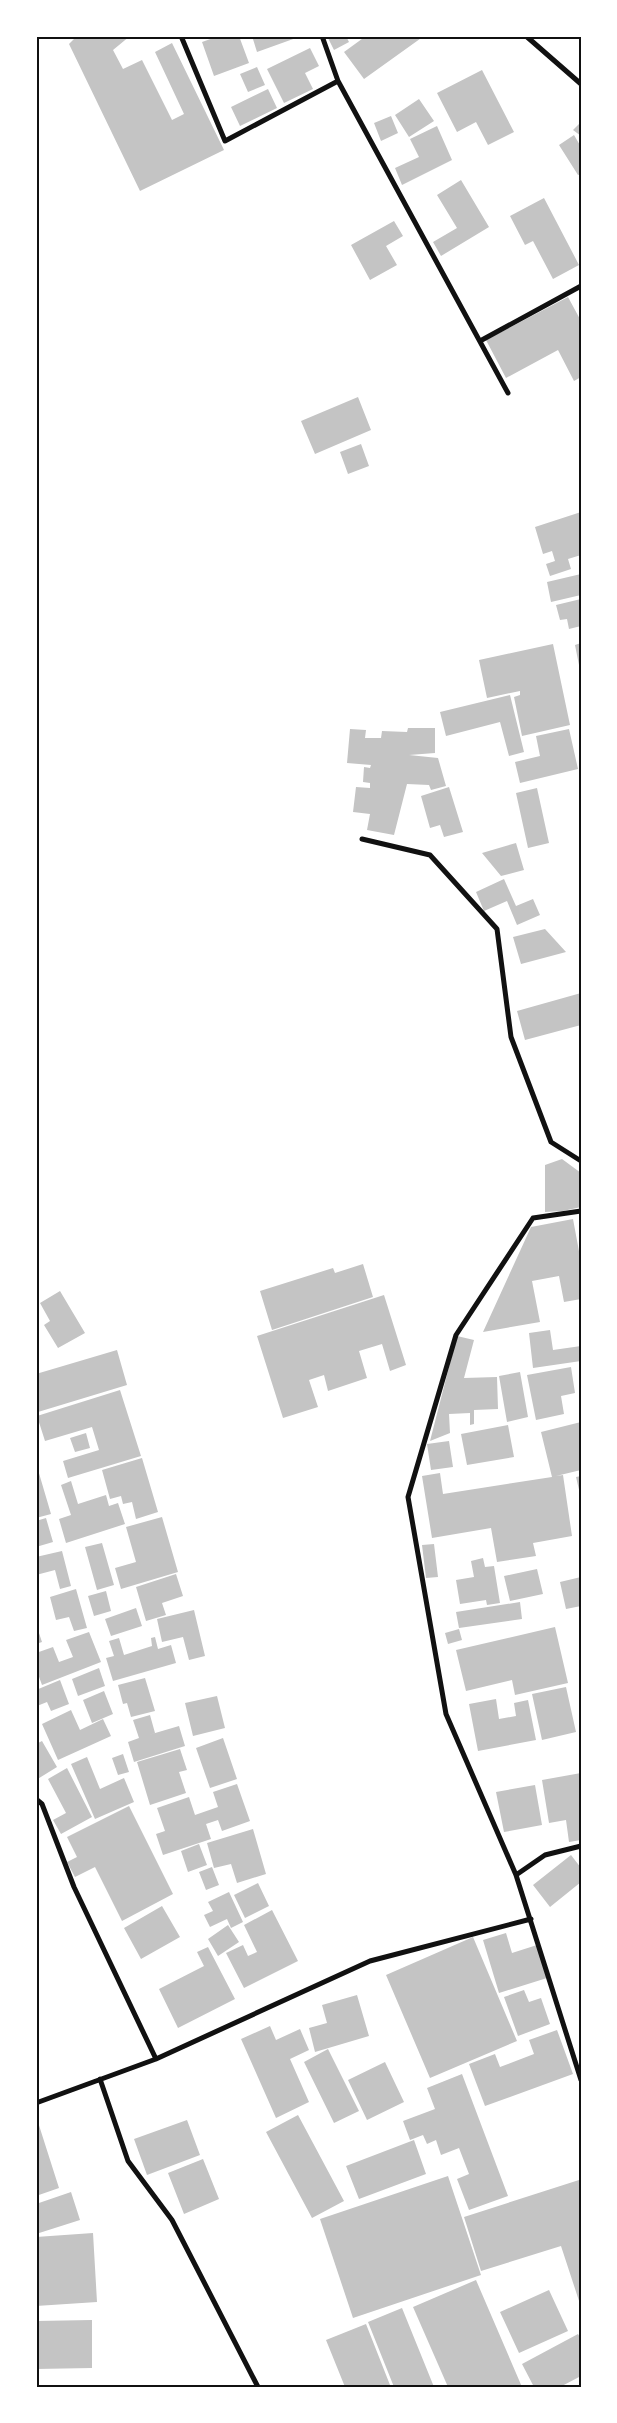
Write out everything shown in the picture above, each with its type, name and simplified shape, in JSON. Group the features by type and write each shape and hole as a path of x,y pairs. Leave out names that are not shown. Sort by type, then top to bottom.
{"street":[{"path":"181,36 225,141 338,81"},
{"path":"322,36 338,81 508,393"},
{"path":"526,36 581,84"},
{"path":"480,341 581,286"},
{"path":"362,839 430,855 497,929 511,1037 551,1142 581,1161"},
{"path":"581,1211 533,1218 456,1335 408,1497 446,1714 516,1875 581,2080"},
{"path":"36,1799 42,1804 74,1887 156,2059"},
{"path":"516,1875 545,1855 581,1846"},
{"path":"36,2103 156,2059 370,1961 531,1919"},
{"path":"100,2079 128,2161 172,2220 258,2387"}],"building":[{"path":"77,36 130,36 113,50 123,69 142,60 172,120 184,114 155,52 172,43 224,150 140,191 69,44"},
{"path":"219,36 239,36 249,63 214,76 202,42"},
{"path":"252,36 295,36 296,38 257,52"},
{"path":"327,36 346,36 349,42 334,50"},
{"path":"366,36 424,36 364,79 344,52"},
{"path":"310,48 319,66 305,73 313,89 284,103 267,69"},
{"path":"257,67 265,85 248,92 240,74"},
{"path":"482,70 514,132 488,145 476,122 457,132 437,93"},
{"path":"268,89 277,108 240,126 231,107"},
{"path":"419,99 434,121 409,137 395,115"},
{"path":"391,116 398,133 381,141 374,123"},
{"path":"581,122 581,136 573,130"},
{"path":"437,126 452,160 402,185 395,168 419,157 410,139"},
{"path":"574,135 581,147 581,174 578,175 559,145"},
{"path":"461,180 489,227 441,256 433,242 457,228 437,195"},
{"path":"544,198 579,265 553,279 533,241 525,245 510,216"},
{"path":"394,221 403,236 386,246 397,265 370,280 351,245"},
{"path":"568,297 581,321 581,377 574,381 558,350 506,378 486,340"},
{"path":"358,397 371,430 315,454 301,421"},
{"path":"361,444 369,466 348,474 340,452"},
{"path":"581,512 581,555 568,559 571,569 550,576 546,564 555,561 552,551 543,554 535,527"},
{"path":"581,574 581,595 551,602 547,582"},
{"path":"581,599 581,626 569,629 567,619 560,620 556,605"},
{"path":"581,643 581,669 580,670 575,645"},
{"path":"553,644 570,725 522,736 514,697 520,695 520,691 487,698 479,660"},
{"path":"510,695 524,752 509,756 500,722 446,736 440,712"},
{"path":"408,728 435,728 435,753 409,755 438,758 446,786 431,790 429,785 407,784 394,835 367,830 370,814 353,812 356,787 370,788 370,783 363,782 364,767 370,768 371,765 347,763 350,729 366,730 365,738 381,738 382,731 407,732"},
{"path":"569,729 578,769 520,783 515,762 540,756 536,736"},
{"path":"449,787 463,832 444,837 440,825 430,828 421,796"},
{"path":"537,788 549,843 528,848 516,793"},
{"path":"516,843 524,870 501,876 482,853"},
{"path":"504,879 516,906 533,899 540,915 517,925 507,901 484,911 476,892"},
{"path":"545,929 566,952 521,964 513,937"},
{"path":"581,993 581,1025 525,1040 517,1011"},
{"path":"562,1159 581,1173 581,1207 545,1212 545,1165"},
{"path":"573,1219 581,1262 581,1299 564,1302 559,1276 532,1281 540,1322 483,1332 531,1227"},
{"path":"363,1264 373,1297 272,1330 260,1291 333,1268 335,1273"},
{"path":"60,1291 85,1333 58,1348 44,1325 50,1321 40,1303"},
{"path":"384,1295 406,1365 390,1371 382,1344 359,1351 367,1378 328,1391 324,1375 309,1380 318,1407 283,1418 257,1336"},
{"path":"550,1330 553,1350 581,1346 581,1361 533,1368 529,1333"},
{"path":"457,1336 474,1340 464,1378 497,1377 498,1409 474,1410 474,1424 470,1425 470,1413 449,1414 450,1433 430,1441"},
{"path":"117,1350 127,1385 38,1412 36,1404 36,1374"},
{"path":"571,1367 575,1393 561,1396 564,1414 536,1420 527,1375"},
{"path":"520,1372 528,1417 507,1422 499,1376"},
{"path":"120,1390 141,1456 68,1478 63,1461 99,1450 92,1427 45,1441 37,1416"},
{"path":"581,1422 581,1470 556,1476 563,1475 572,1536 533,1543 536,1556 497,1562 491,1528 432,1538 422,1476 440,1473 443,1494 552,1477 541,1432"},
{"path":"508,1425 514,1457 467,1465 461,1434"},
{"path":"86,1433 90,1448 75,1452 70,1438"},
{"path":"449,1441 453,1467 431,1470 427,1444"},
{"path":"142,1458 158,1512 136,1519 132,1502 123,1504 121,1496 110,1499 102,1470"},
{"path":"36,1463 51,1514 36,1518"},
{"path":"581,1476 581,1494 580,1494 576,1477"},
{"path":"71,1481 78,1504 106,1495 109,1506 118,1503 125,1524 66,1543 59,1519 71,1515 61,1485"},
{"path":"162,1517 178,1572 121,1589 115,1568 136,1562 126,1527"},
{"path":"46,1518 53,1542 36,1547 36,1521"},
{"path":"102,1543 114,1585 97,1590 85,1547"},
{"path":"434,1544 438,1577 426,1578 422,1545"},
{"path":"62,1551 71,1586 60,1589 55,1570 36,1575 36,1557"},
{"path":"483,1558 485,1567 494,1566 500,1603 487,1605 486,1600 460,1604 456,1580 474,1577 471,1561"},
{"path":"537,1569 543,1594 510,1601 504,1576"},
{"path":"176,1574 183,1596 162,1603 166,1615 146,1621 136,1587"},
{"path":"581,1577 581,1606 566,1609 560,1582"},
{"path":"76,1589 87,1628 74,1631 69,1617 56,1620 50,1597"},
{"path":"106,1591 111,1611 94,1616 88,1596"},
{"path":"520,1602 522,1619 459,1628 456,1612"},
{"path":"136,1608 142,1626 111,1636 105,1619"},
{"path":"194,1610 205,1656 189,1660 183,1637 162,1642 157,1619"},
{"path":"36,1624 42,1642 36,1644"},
{"path":"555,1627 568,1683 515,1695 512,1680 466,1691 456,1650"},
{"path":"459,1629 462,1640 448,1644 445,1633"},
{"path":"89,1632 101,1662 42,1685 38,1674 36,1675 36,1653 53,1647 59,1662 73,1657 66,1640"},
{"path":"155,1637 158,1649 171,1645 176,1663 113,1681 106,1658 114,1656 109,1641 119,1638 124,1655 152,1646 151,1638"},
{"path":"99,1668 105,1686 78,1696 72,1679"},
{"path":"145,1678 155,1711 131,1717 127,1703 123,1704 118,1685"},
{"path":"60,1680 69,1704 51,1711 47,1702 37,1706 36,1690"},
{"path":"566,1687 576,1732 542,1740 532,1694"},
{"path":"104,1691 113,1714 92,1723 83,1700"},
{"path":"217,1696 225,1728 193,1736 185,1703"},
{"path":"496,1699 499,1719 516,1716 514,1703 528,1700 536,1740 478,1751 469,1704"},
{"path":"71,1710 80,1730 103,1719 111,1736 58,1760 42,1724"},
{"path":"150,1715 155,1733 145,1736 179,1726 185,1746 134,1762 128,1742 139,1738 133,1720"},
{"path":"223,1738 237,1779 210,1788 196,1748"},
{"path":"42,1741 57,1767 36,1780 36,1744"},
{"path":"180,1749 187,1770 179,1772 186,1793 150,1805 137,1762"},
{"path":"123,1754 129,1772 118,1775 112,1758"},
{"path":"87,1757 100,1789 124,1778 134,1802 95,1819 71,1764"},
{"path":"67,1768 92,1817 61,1834 53,1820 66,1813 48,1779"},
{"path":"581,1773 581,1840 569,1842 566,1820 549,1823 542,1780"},
{"path":"237,1784 250,1821 222,1831 218,1820 206,1824 211,1839 163,1855 156,1834 165,1831 157,1808 189,1797 195,1815 218,1807 213,1792"},
{"path":"535,1785 542,1825 504,1832 496,1792"},
{"path":"129,1806 173,1894 122,1921 95,1867 75,1877 67,1862 77,1857 67,1837"},
{"path":"253,1829 266,1874 237,1883 231,1864 214,1868 207,1843"},
{"path":"199,1844 207,1865 188,1872 181,1851"},
{"path":"571,1855 581,1868 581,1882 550,1907 533,1885"},
{"path":"212,1867 219,1885 206,1890 199,1872"},
{"path":"258,1883 269,1906 245,1918 234,1895"},
{"path":"229,1892 243,1922 231,1928 227,1919 210,1927 204,1915 213,1911 208,1902"},
{"path":"162,1906 180,1937 141,1959 124,1928"},
{"path":"272,1910 298,1961 244,1988 226,1953 243,1945 248,1956 257,1952 244,1925"},
{"path":"228,1925 239,1942 218,1956 208,1939"},
{"path":"506,1933 512,1953 537,1945 547,1978 499,1993 483,1940"},
{"path":"473,1937 517,2041 430,2078 386,1975"},
{"path":"208,1947 235,1999 178,2028 159,1989 204,1966 197,1952"},
{"path":"524,1990 529,2002 541,1998 550,2024 518,2036 504,1997"},
{"path":"357,1995 369,2036 315,2052 309,2028 327,2023 322,2005"},
{"path":"270,2026 276,2040 300,2029 309,2050 290,2059 309,2102 276,2118 241,2039"},
{"path":"557,2030 573,2074 485,2106 469,2064 495,2054 500,2067 534,2054 529,2040"},
{"path":"328,2049 359,2111 334,2123 304,2062"},
{"path":"385,2062 404,2102 367,2120 348,2080"},
{"path":"462,2074 508,2196 469,2210 457,2179 469,2174 459,2148 441,2155 436,2140 427,2144 423,2135 410,2140 403,2121 435,2109 427,2088"},
{"path":"298,2115 344,2201 312,2218 266,2132"},
{"path":"36,2120 59,2188 36,2196"},
{"path":"187,2120 200,2155 147,2175 134,2139"},
{"path":"414,2140 426,2174 359,2199 346,2166"},
{"path":"203,2159 219,2199 184,2214 168,2173"},
{"path":"448,2176 481,2275 353,2318 320,2219"},
{"path":"579,2180 581,2186 581,2307 561,2246 481,2271 464,2217"},
{"path":"71,2192 80,2220 36,2234 36,2204"},
{"path":"93,2233 97,2302 36,2306 36,2237"},
{"path":"476,2280 522,2387 448,2387 413,2307"},
{"path":"549,2290 568,2331 519,2353 500,2312"},
{"path":"402,2308 434,2387 394,2387 368,2322"},
{"path":"92,2320 92,2368 36,2369 36,2321"},
{"path":"366,2324 390,2385 345,2387 326,2340"},
{"path":"578,2334 581,2339 581,2376 560,2387 534,2387 522,2364"}]}
